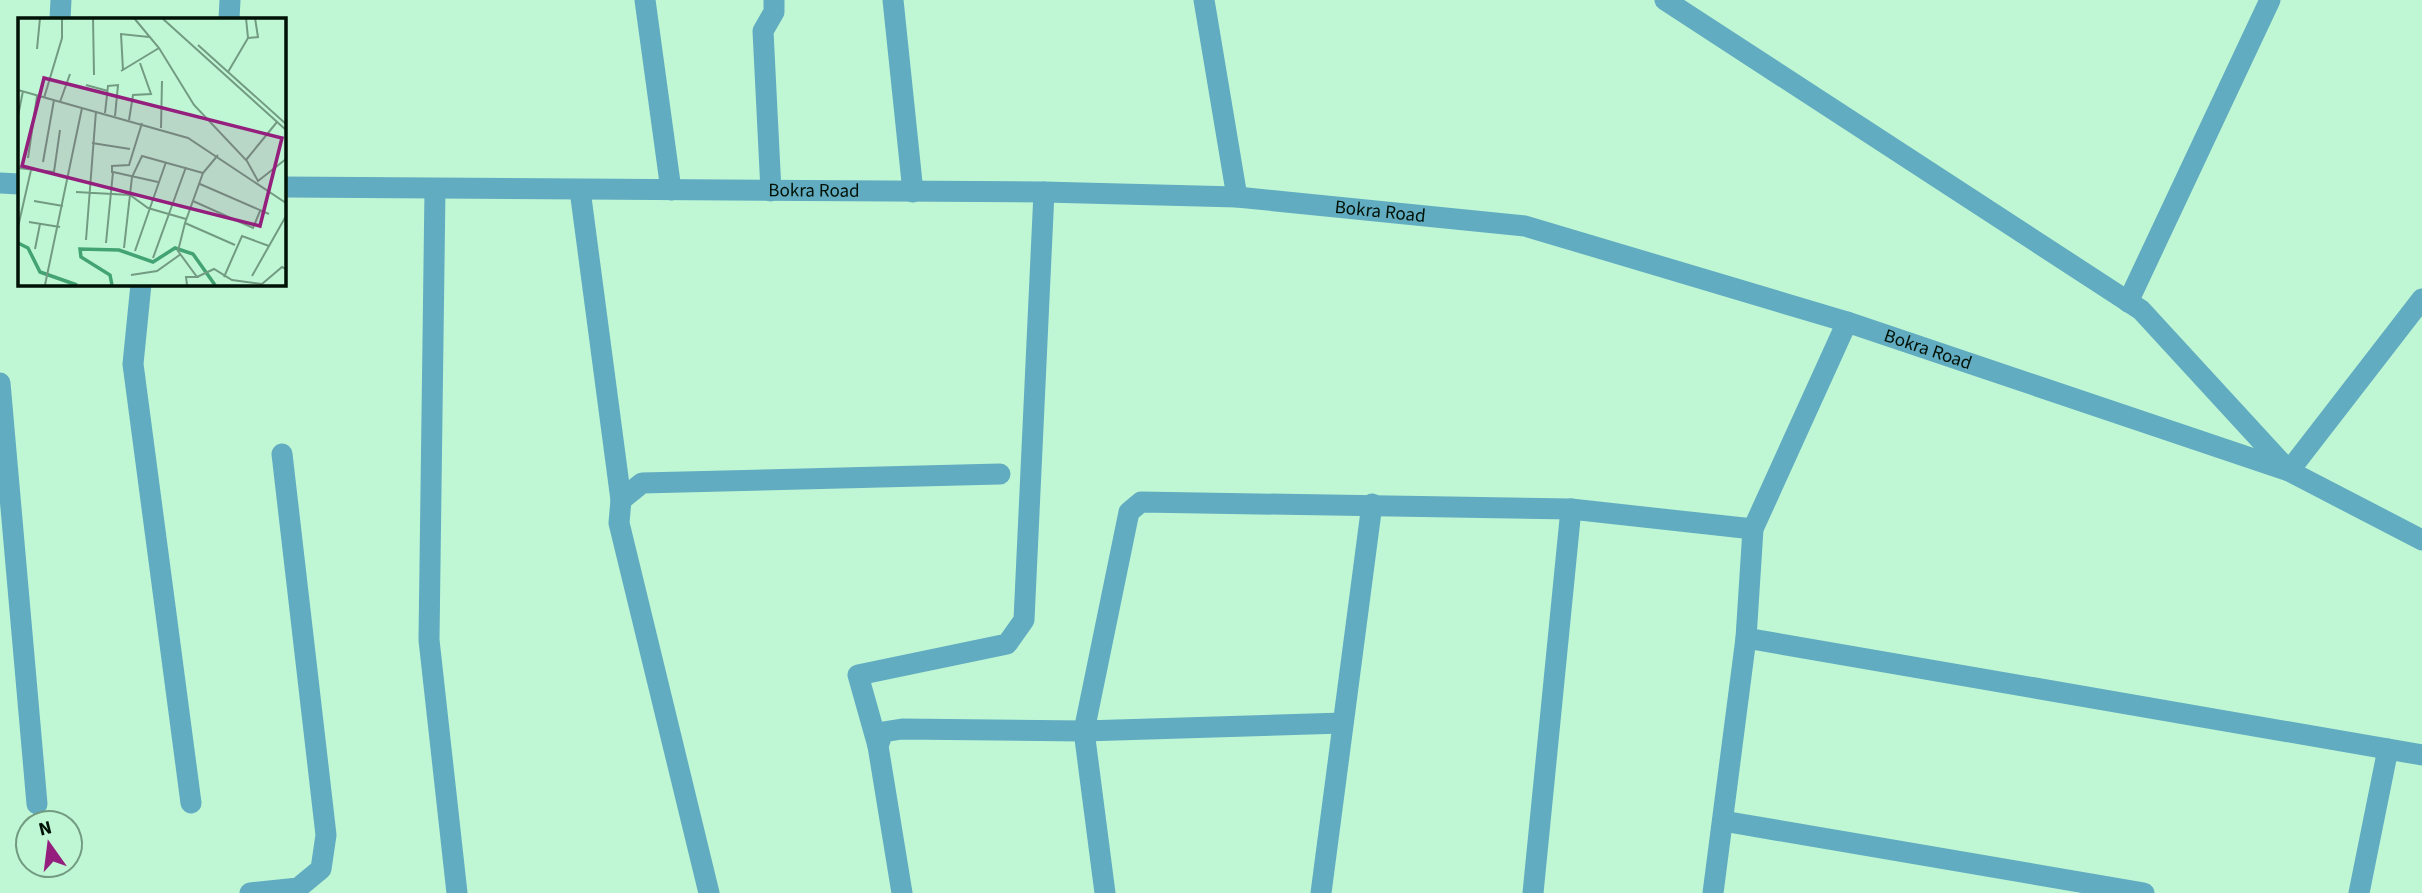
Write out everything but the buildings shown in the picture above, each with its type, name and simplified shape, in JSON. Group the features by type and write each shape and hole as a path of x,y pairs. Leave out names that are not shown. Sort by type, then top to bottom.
{"street":[{"path":"60,18 61,0"},
{"path":"229,18 230,0"},
{"path":"645,0 671,190"},
{"path":"771,191 763,31 774,12 774,0"},
{"path":"893,0 913,192"},
{"path":"1204,0 1237,198"},
{"path":"1665,0 2141,310 2289,471 2422,299"},
{"path":"2128,302 2270,0"},
{"path":"0,183 18,184"},
{"name":"Bokra Road","path":"285,187 1044,192 1237,198 1525,226 1847,322 2289,471 2422,540"},
{"path":"435,189 429,639 457,893"},
{"path":"580,190 621,500 619,523 709,893"},
{"path":"902,893 878,746 858,675 1007,644 1024,620 1044,192"},
{"path":"141,285 133,364 191,803"},
{"path":"1713,893 1746,638 1753,529 1847,322"},
{"path":"0,383 37,804"},
{"path":"250,893 298,890 321,869 326,835 282,454"},
{"path":"621,500 642,483 1000,474"},
{"path":"1105,893 1084,731 1129,512 1141,502 1571,509 1753,529"},
{"path":"1321,893 1372,504"},
{"path":"1533,893 1571,509"},
{"path":"1746,638 2422,755"},
{"path":"878,746 883,732 902,729 1084,731 1343,723"},
{"path":"2359,893 2388,749"},
{"path":"1723,821 2144,893"}]}
